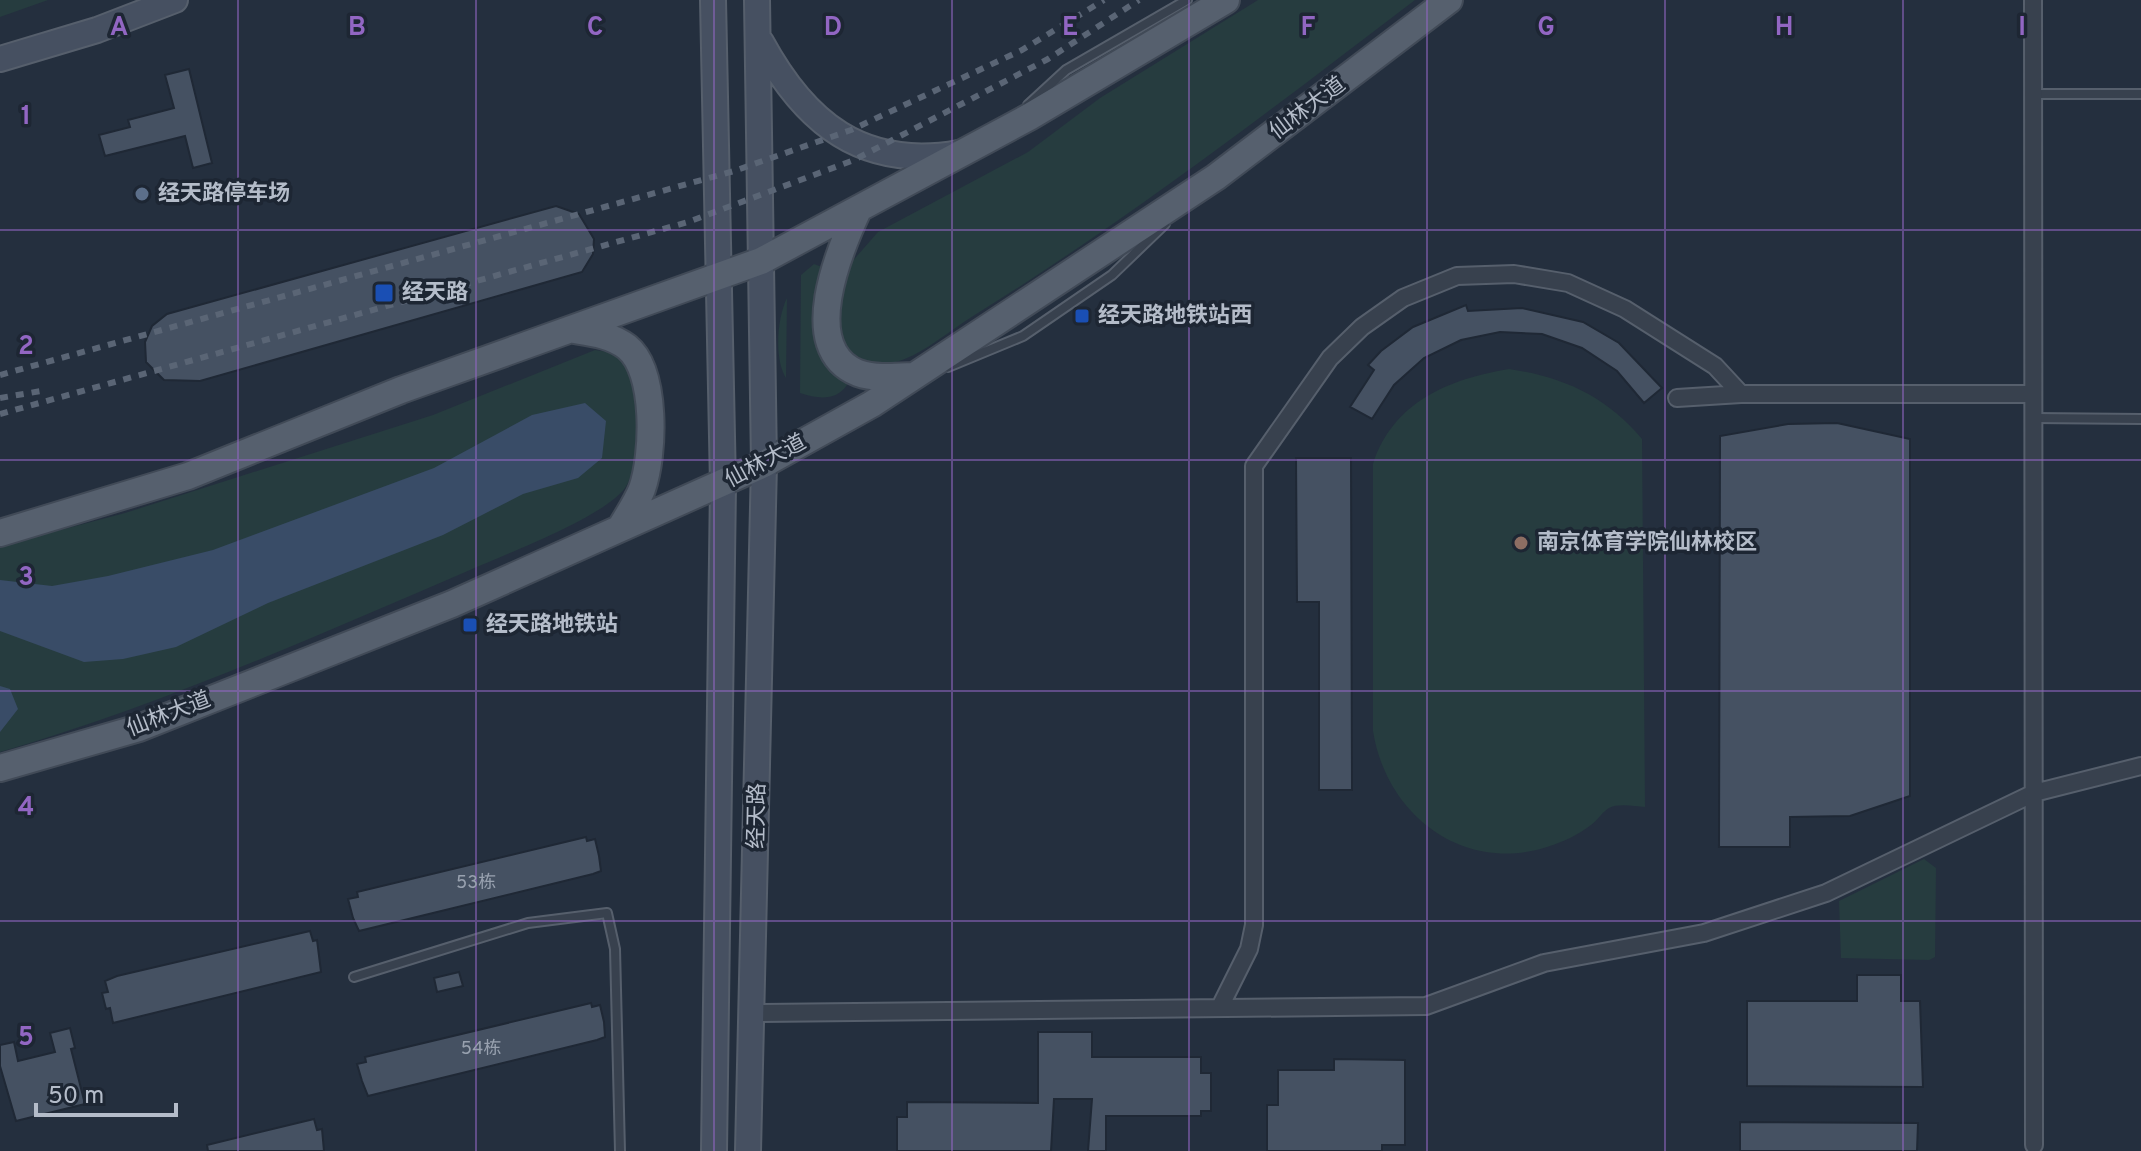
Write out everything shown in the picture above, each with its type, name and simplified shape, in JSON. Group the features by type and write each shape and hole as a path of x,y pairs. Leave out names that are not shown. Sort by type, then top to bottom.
{"main road":[{"path":"0,59 97,30 175,0"},
{"name":"经天路","path":"713,0 723,485 714,1151"},
{"name":"经天路","path":"748,1151 754,1013 764,464 757,0"},
{"path":"0,533 188,476 401,390 761,261 965,152 1226,0"},
{"name":"仙林大道","path":"0,768 139,728 452,604 764,464 872,404 1216,177 1449,0"},
{"path":"758,36 778,73 804,108 828,128 881,152 939,156 965,152"},
{"path":"858,210 831,276 828,322 831,341 840,357 856,372 881,377 913,376"},
{"path":"570,329 602,334 628,348 644,369 649,392 648,452 642,489 621,527"}],"street":[{"path":"2033,0 2034,1145"},
{"path":"1220,1007 1249,949 1254,925 1254,466 1330,358 1362,327 1403,298 1457,276 1514,274 1568,283 1625,309 1715,366 1741,394"},
{"path":"1677,398 1741,394 2033,394"},
{"path":"754,1013 1426,1006 1544,963 1704,933 1826,893 2034,793 2141,766"}],"lane":[{"path":"997,134 1066,70 1187,0"},
{"path":"2033,94 2141,94"},
{"path":"872,404 1023,336 1112,275 1216,177"},
{"path":"2033,418 2141,419"},
{"path":"354,977 528,923 607,913 615,949 620,1151"}],"green space":[{"path":"0,0 48,0 0,17"},
{"path":"1258,0 1415,0 1141,204 929,346 896,362 877,364 863,360 846,346 837,334 842,273 878,232 1028,152 1100,98"},
{"path":"814,264 822,267 847,385 838,394 826,397 800,393 801,275"},
{"path":"787,298 786,378 778,338"},
{"path":"595,350 615,353 628,366 637,382 640,404 637,452 630,479 614,499 597,511 529,545 238,668 120,713 0,752 0,546 125,513 433,415"},
{"path":"1509,369 1548,377 1582,391 1614,411 1642,439 1645,807 1612,806 1570,838 1547,847 1516,853 1486,852 1458,844 1433,830 1411,811 1394,788 1381,761 1373,731 1373,464 1394,424 1426,397 1465,379"},
{"path":"1924,859 1936,868 1935,957 1929,960 1841,958 1839,901"}],"water":[{"path":"585,403 606,421 602,458 578,478 523,494 443,535 268,603 176,647 123,659 84,662 0,631 0,580 52,586 108,576 213,550 434,468 532,415"},
{"path":"0,686 10,689 18,709 0,732"}],"building":[{"path":"189,69 212,163 193,168 185,136 105,156 99,135 130,127 128,120 174,108 165,75"},
{"name":"经天路","path":"556,206 579,214 594,239 593,254 582,272 200,381 164,380 146,362 145,342 152,326 167,314"},
{"path":"1466,305 1468,311 1522,308 1583,322 1619,343 1662,388 1644,403 1617,371 1582,348 1542,334 1500,332 1461,340 1424,358 1394,385 1372,419 1350,407 1374,370 1368,365 1381,351 1413,327"},
{"path":"1837,423 1910,439 1910,796 1850,816 1790,817 1790,847 1719,847 1720,436 1788,424"},
{"path":"1296,458 1351,458 1352,790 1319,790 1319,602 1297,602"},
{"path":"586,837 587,841 595,839 599,856 601,871 593,874 359,931 353,918 348,899 358,897 357,892"},
{"path":"310,931 313,941 317,940 321,972 113,1023 110,1008 106,1009 102,993 108,992 105,981 117,976"},
{"path":"459,972 463,986 437,992 434,978"},
{"path":"1857,975 1901,975 1901,1001 1920,1001 1923,1087 1747,1086 1747,1001 1857,1001"},
{"path":"591,1003 592,1007 600,1005 604,1022 605,1037 597,1040 368,1096 362,1081 357,1064 366,1062 365,1057"},
{"path":"70,1028 75,1048 71,1049 85,1104 16,1121 0,1066 0,1045 14,1042 18,1061 55,1052 50,1033"},
{"path":"1038,1032 1092,1032 1092,1057 1201,1057 1201,1073 1211,1073 1211,1111 1201,1111 1201,1116 1106,1116 1106,1151 1088,1151 1092,1099 1054,1099 1051,1151 897,1151 897,1117 907,1117 907,1102 1038,1103"},
{"path":"1334,1059 1405,1060 1405,1145 1382,1145 1382,1151 1267,1151 1267,1105 1278,1105 1278,1070 1334,1070"},
{"path":"314,1119 317,1130 322,1129 324,1151 208,1151 207,1145"},
{"path":"1740,1122 1918,1123 1917,1151 1740,1151"}],"railway":[{"path":"0,375 734,171 851,130 1022,50 1104,0"},
{"path":"0,414 688,222 854,160 1048,59 1139,0"},
{"path":"0,398 47,390"}],"place":[{"name":"经天路停车场","path":"142,194"},
{"name":"经天路","path":"384,293"},
{"name":"经天路地铁站西","path":"1082,316"},
{"name":"南京体育学院仙林校区","path":"1521,543"},
{"name":"经天路地铁站","path":"470,625"}]}
